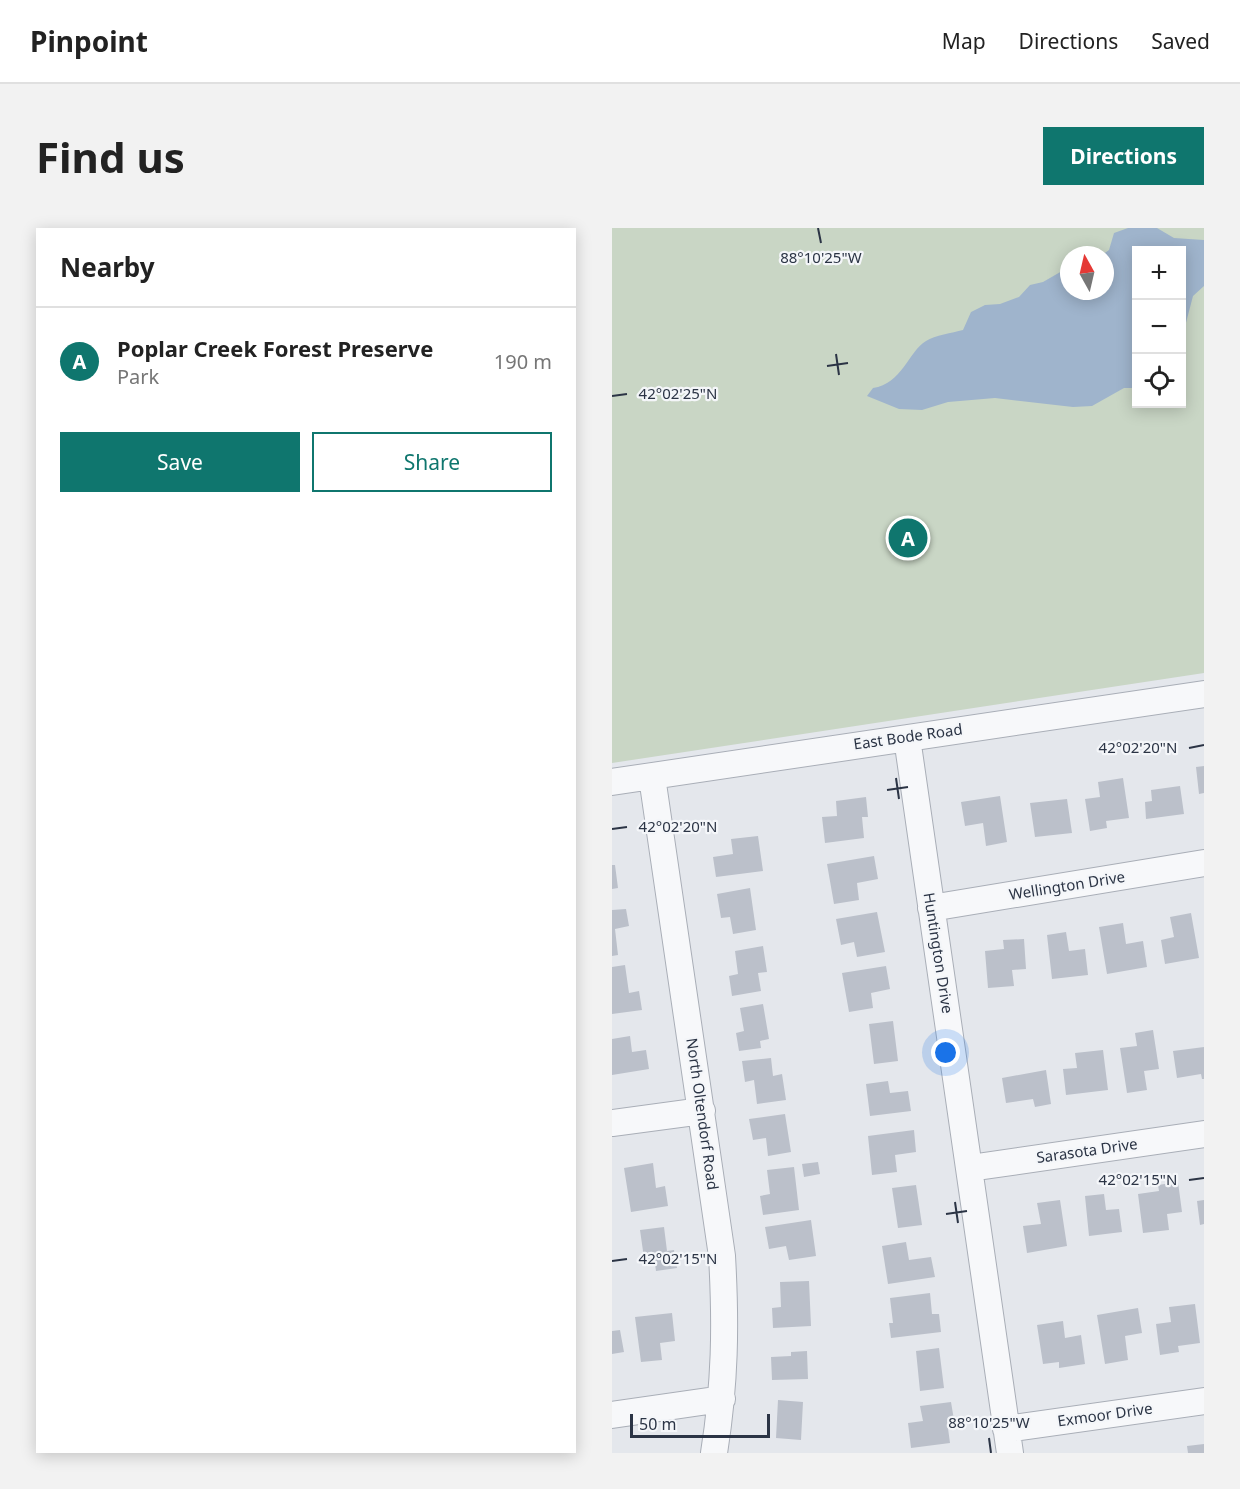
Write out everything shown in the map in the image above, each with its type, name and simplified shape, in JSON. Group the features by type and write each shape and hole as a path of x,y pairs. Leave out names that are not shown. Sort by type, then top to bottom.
{"street":[{"name":"East Bode Road","path":"612,783 1204,694"},
{"name":"Huntington Drive","path":"907,738 1008,1441"},
{"name":"North Oltendorf Road","path":"652,777 722,1256 726,1330 722,1399 714,1453"},
{"name":"Wellington Drive","path":"931,908 1204,863"},
{"path":"612,1123 702,1111"},
{"name":"Sarasota Drive","path":"970,1168 1204,1134"},
{"path":"612,1415 722,1399"},
{"name":"Exmoor Drive","path":"1008,1441 1204,1401"}],"green space":[{"path":"612,228 1204,228 1204,673 612,763"}],"water":[{"path":"1128,228 1157,228 1174,238 1204,240 1204,286 1193,296 1186,323 1186,246 1132,246 1132,388 1124,388 1092,406 1073,407 995,398 948,402 922,410 899,409 867,396 873,388 891,381 926,341 963,330 971,312 985,305 1000,304 1019,297 1030,285 1043,282 1060,272 1060,300 1114,300 1114,246 1110,246 1114,233"}],"building":[{"path":"1204,766 1204,793 1199,794 1196,767"},
{"path":"1123,778 1129,818 1106,821 1107,828 1090,831 1085,799 1100,797 1098,782"},
{"path":"1180,786 1184,814 1146,819 1145,802 1152,801 1151,790"},
{"path":"1000,796 1007,842 986,846 983,823 965,826 961,802"},
{"path":"866,797 868,817 862,817 864,838 825,843 822,817 837,816 836,801"},
{"path":"1067,799 1072,833 1035,837 1030,803"},
{"path":"758,836 763,871 716,877 713,857 733,854 731,839"},
{"path":"874,856 878,879 857,883 859,900 834,904 827,864"},
{"path":"612,865 615,865 618,888 612,889"},
{"path":"750,888 756,930 733,934 730,917 721,918 717,894"},
{"path":"626,909 629,926 615,929 618,955 612,956 612,910"},
{"path":"877,912 885,952 857,957 854,942 841,945 836,919"},
{"path":"1191,913 1199,958 1165,964 1161,940 1174,937 1170,917"},
{"path":"1123,923 1126,944 1143,941 1147,967 1107,974 1099,927"},
{"path":"1066,932 1069,951 1085,949 1088,975 1052,979 1047,935"},
{"path":"1024,939 1026,969 1012,970 1014,986 988,988 985,951 1004,949 1003,940"},
{"path":"763,946 767,972 758,973 761,991 732,996 729,976 738,974 735,951"},
{"path":"625,965 629,993 639,991 642,1010 612,1014 612,967"},
{"path":"886,966 890,989 871,993 873,1008 849,1012 842,973"},
{"path":"763,1004 769,1039 760,1041 761,1048 739,1051 736,1033 744,1031 740,1008"},
{"path":"893,1021 898,1061 874,1064 869,1024"},
{"path":"1153,1030 1159,1069 1144,1071 1147,1090 1127,1093 1120,1048 1137,1046 1135,1033"},
{"path":"630,1036 632,1052 646,1050 649,1069 612,1075 612,1039"},
{"path":"1204,1047 1204,1079 1201,1074 1177,1078 1173,1051"},
{"path":"1103,1050 1108,1090 1066,1095 1063,1069 1077,1068 1075,1053"},
{"path":"771,1058 773,1076 782,1074 786,1100 757,1104 754,1080 745,1082 742,1061"},
{"path":"1046,1070 1051,1104 1035,1107 1033,1099 1006,1103 1002,1078"},
{"path":"888,1081 890,1093 908,1091 911,1111 870,1116 866,1084"},
{"path":"785,1114 791,1152 768,1156 766,1138 753,1140 749,1119"},
{"path":"914,1130 916,1152 895,1155 897,1172 872,1175 868,1136"},
{"path":"818,1162 820,1174 804,1177 802,1164"},
{"path":"653,1163 656,1188 665,1186 668,1206 631,1212 624,1168"},
{"path":"794,1167 799,1210 763,1215 760,1196 770,1194 767,1170"},
{"path":"1178,1182 1182,1212 1167,1214 1169,1230 1143,1233 1138,1194 1159,1191 1158,1185"},
{"path":"916,1185 922,1225 898,1228 892,1188"},
{"path":"1104,1194 1106,1210 1119,1209 1122,1232 1089,1236 1085,1196"},
{"path":"1060,1200 1067,1246 1027,1253 1023,1226 1041,1224 1037,1203"},
{"path":"1204,1200 1204,1224 1200,1225 1197,1201"},
{"path":"811,1220 816,1256 789,1260 786,1246 769,1249 765,1227"},
{"path":"664,1227 667,1251 674,1250 677,1268 656,1271 655,1264 645,1265 640,1230"},
{"path":"906,1242 909,1260 931,1257 935,1277 888,1284 882,1246"},
{"path":"809,1281 811,1326 773,1328 772,1308 781,1307 780,1282"},
{"path":"930,1293 932,1314 939,1314 941,1332 891,1338 889,1323 893,1323 890,1298"},
{"path":"1195,1304 1200,1343 1178,1346 1179,1352 1160,1355 1156,1324 1171,1322 1169,1307"},
{"path":"1138,1308 1142,1333 1125,1336 1128,1360 1105,1364 1097,1315"},
{"path":"672,1313 675,1341 660,1343 662,1360 641,1362 635,1317"},
{"path":"1063,1321 1065,1338 1081,1335 1085,1364 1059,1368 1059,1362 1043,1364 1037,1325"},
{"path":"620,1330 624,1352 612,1354 612,1331"},
{"path":"939,1348 944,1388 920,1391 916,1351"},
{"path":"807,1351 808,1379 772,1380 771,1357 791,1356 791,1352"},
{"path":"778,1400 803,1402 801,1440 776,1438"},
{"path":"951,1402 954,1420 947,1421 950,1443 911,1448 908,1423 923,1421 920,1406"},
{"path":"1204,1444 1204,1453 1188,1453 1187,1446"}],"place":[{"name":"Poplar Creek Forest Preserve","path":"908,538"}]}
